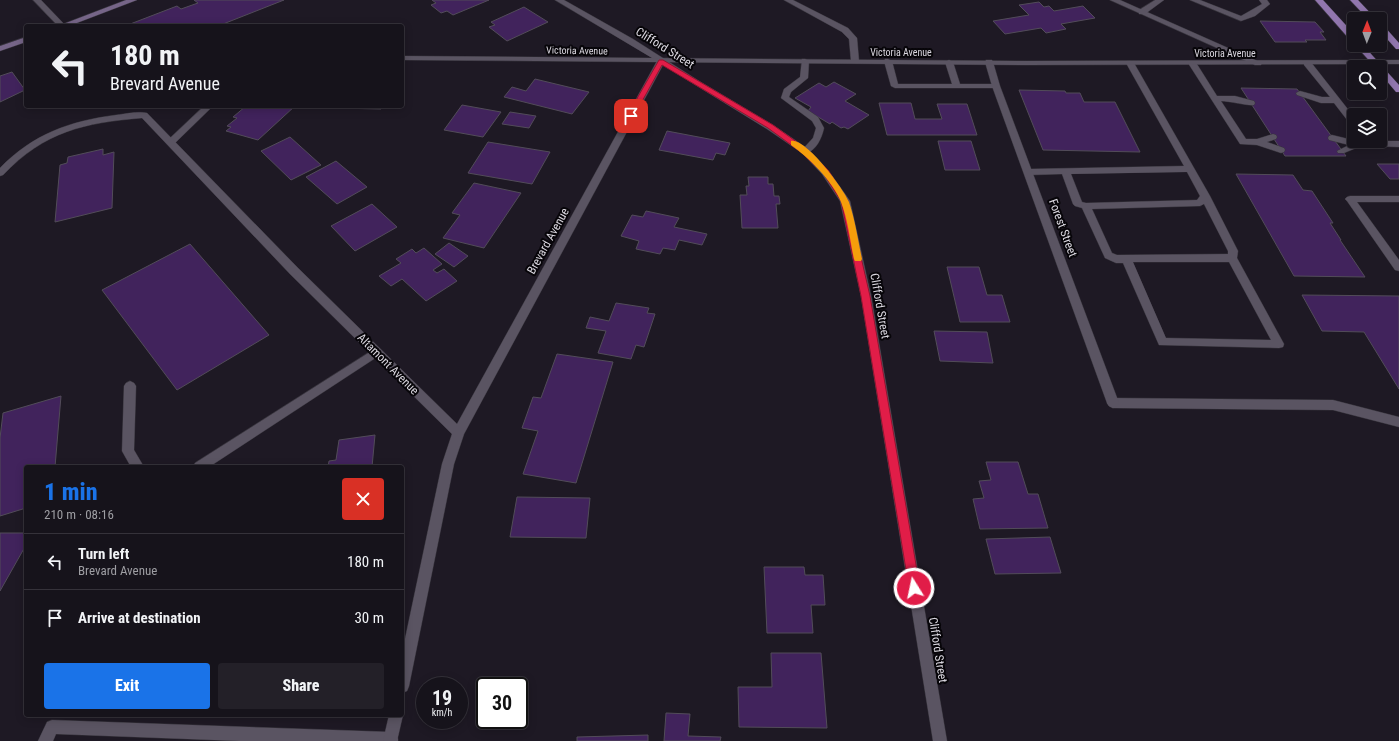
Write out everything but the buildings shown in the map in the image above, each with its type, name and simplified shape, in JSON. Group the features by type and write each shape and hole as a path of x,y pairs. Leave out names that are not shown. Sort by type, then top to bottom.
{"main road":[{"path":"67,24 133,0"},
{"path":"1319,0 1347,31"},
{"path":"1354,0 1365,12"},
{"path":"1387,34 1399,47"},
{"path":"0,49 24,40"},
{"path":"1365,52 1373,60"},
{"path":"1387,76 1399,90"}],"street":[{"path":"37,0 60,24"},
{"name":"Clifford Street","path":"559,0 630,41 770,127 805,151 826,172 844,201 856,246 866,296 940,741"},
{"path":"788,0 845,30 853,38 855,61"},
{"path":"798,5 807,0"},
{"path":"1114,0 1258,63"},
{"path":"1142,12 1160,0"},
{"path":"1194,0 1241,19 1252,14 1266,4 1263,0"},
{"name":"Victoria Avenue","path":"404,58 661,61 1130,63 1307,62 1347,64"},
{"name":"Brevard Avenue","path":"458,433 661,61"},
{"path":"805,61 804,78 787,91 785,98 815,119 820,128 817,139 805,151"},
{"path":"888,61 895,86 996,86"},
{"path":"949,62 957,86"},
{"name":"Forest Street","path":"989,62 996,86 1113,403 1333,405 1399,422"},
{"path":"1307,62 1347,114"},
{"name":"Victoria Avenue","path":"1387,64 1399,62"},
{"path":"1126,259 1164,342 1279,344 1232,258 1233,251 1190,169 1130,63"},
{"path":"1192,63 1243,142 1258,142 1273,137"},
{"path":"1300,93 1321,100"},
{"path":"1235,99 1245,94"},
{"path":"1215,98 1235,99 1251,103"},
{"path":"1308,104 1321,100 1336,100"},
{"path":"171,142 207,108"},
{"path":"0,173 18,154 30,145 52,133 83,122 146,110"},
{"name":"Altamont Avenue","path":"146,110 171,142 294,271 458,433"},
{"path":"1332,138 1347,141"},
{"path":"1258,142 1281,150"},
{"path":"1387,144 1399,144"},
{"path":"1341,151 1348,148"},
{"path":"1029,172 1190,169"},
{"path":"1066,172 1078,204 1086,206 1200,203 1204,196"},
{"path":"1399,199 1350,199 1399,267"},
{"path":"1086,206 1108,254 1116,259 1232,258"},
{"path":"202,465 376,352"},
{"path":"130,386 128,451 137,465"},
{"path":"404,676 448,464 458,433"},
{"path":"45,741 52,727 391,740 396,717"}],"slow traffic":[{"path":"793,143 805,151 826,172 844,201 858,259"}],"route":[{"path":"631,116 661,61 770,127 805,151 826,172 844,201 856,246 866,296 914,588"}]}
